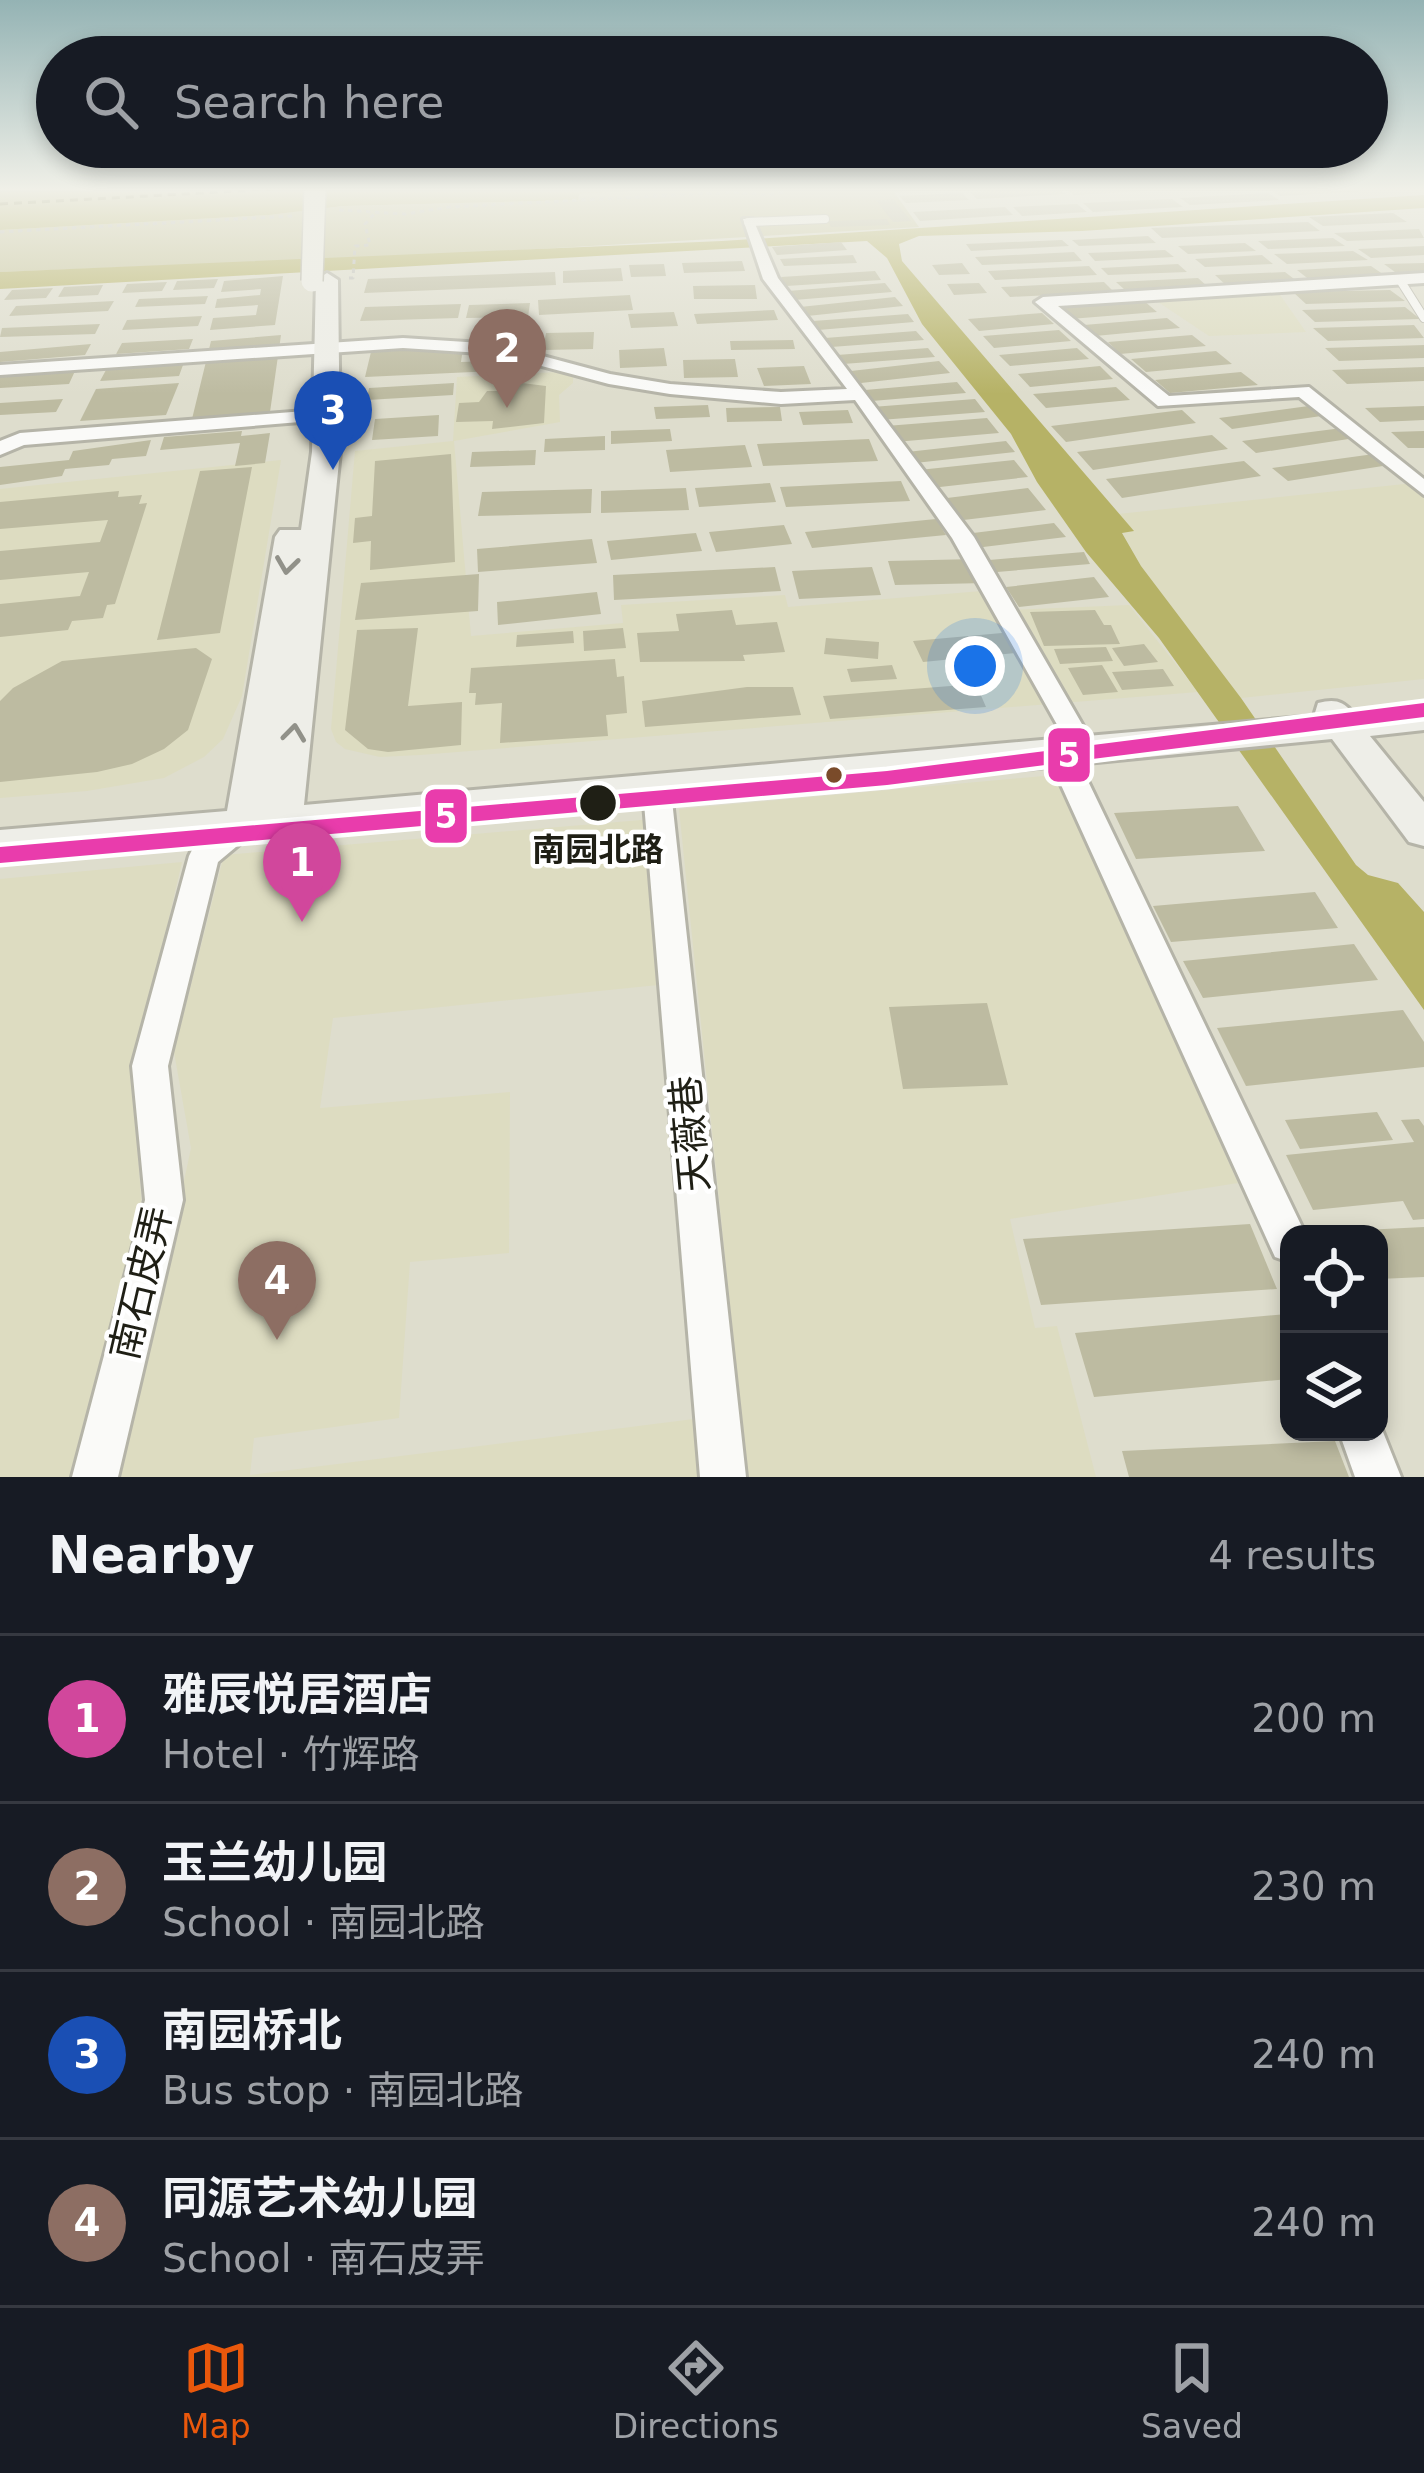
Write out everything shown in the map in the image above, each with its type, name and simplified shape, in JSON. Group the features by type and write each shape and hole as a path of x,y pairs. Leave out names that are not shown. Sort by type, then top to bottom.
{"main road":[{"path":"327,257 331,278"},
{"path":"261,811 305,417 331,278 330,257"},
{"path":"261,811 326,452 318,350"},
{"path":"0,844 261,811 1270,724 1344,716 1424,698"},
{"path":"1344,716 1424,718"},
{"path":"1344,716 1424,805"},
{"path":"1344,716 1424,830"},
{"path":"0,821 657,791 1067,742"}],"street":[{"path":"762,257 771,279 963,537 1067,742 1281,1225"},
{"path":"1422,485 1303,391 1165,402 1043,302 1424,278"},
{"path":"0,370 461,344 670,389 781,398 860,394"},
{"path":"0,449 20,439 305,417"},
{"name":"天薇巷","path":"657,791 723,1477"},
{"name":"南石皮弄","path":"95,1477 164,1200 150,1066 204,856 261,811"},
{"path":"1364,1441 1378,1477"}],"lane":[{"path":"1400,280 1424,317"}],"path":[{"path":"331,278 353,257"}],"shaded area":[{"path":"0,257 383,257 0,272"},
{"path":"351,257 579,257 0,289 0,272"},
{"path":"901,257 1134,531 1122,533 1141,566 1241,698 1356,865 1368,875 1398,883 1424,912 1424,1010 1159,638 1086,552 1037,482 1011,434 922,324 887,258"},
{"path":"1278,292 1306,332 1209,336 1155,300"},
{"path":"560,372 573,376 573,383 559,395 560,422 454,441 471,636 623,623 621,605 785,595 788,607 994,590 1008,610 1129,605 1198,692 420,755 380,757 345,749 331,729 355,451 453,441 457,377"},
{"path":"281,460 242,696 223,739 204,757 164,778 0,798 0,489"},
{"path":"1424,482 1424,679 1241,698 1141,566 1122,532 1132,531 1118,514"},
{"path":"1055,775 1238,1183 1010,1219 1035,1328 1057,1326 1096,1477 121,1477 191,1148 174,1052 224,855 653,819 668,984 333,1018 320,1108 510,1092 509,1253 410,1262 399,1418 254,1438 250,1475 741,1413 679,809"},
{"path":"182,862 132,1078 143,1222 76,1477 0,1477 0,879"}],"building":[{"path":"854,257 857,263 784,266 780,259"},
{"path":"975,257 1078,257 1082,261 982,265"},
{"path":"1091,257 1174,257 1095,261"},
{"path":"1264,257 1273,264 1205,267 1195,259"},
{"path":"1278,257 1368,260 1287,264"},
{"path":"742,261 745,271 684,273 682,263"},
{"path":"962,263 970,274 939,275 932,265"},
{"path":"1424,263 1424,273 1399,275 1384,264"},
{"path":"664,264 666,276 631,277 629,265"},
{"path":"1178,264 1187,272 1108,275 1101,268"},
{"path":"1089,266 1097,275 995,280 988,271"},
{"path":"1371,266 1387,277 1311,281 1297,270"},
{"path":"621,268 623,281 563,283 563,271"},
{"path":"875,271 881,280 786,286 781,277"},
{"path":"555,272 556,285 364,293 368,279"},
{"path":"1285,272 1298,282 1227,286 1215,275"},
{"path":"283,276 275,325 210,330 213,318 256,315 258,305 215,308 217,299 260,295 261,289 221,292 224,281"},
{"path":"1198,278 1207,286 1125,290 1116,282"},
{"path":"218,279 214,288 173,290 177,281"},
{"path":"167,282 162,291 122,293 127,284"},
{"path":"1104,282 1114,292 1010,297 1001,287"},
{"path":"885,283 892,292 794,300 788,291"},
{"path":"979,283 987,293 954,295 947,284"},
{"path":"103,285 98,295 58,297 64,287"},
{"path":"755,285 757,299 694,299 693,286"},
{"path":"53,288 46,298 4,300 12,290"},
{"path":"1390,290 1405,301 1306,304 1293,292"},
{"path":"630,295 633,310 539,315 538,300"},
{"path":"208,296 205,304 135,307 139,299"},
{"path":"895,297 903,306 807,316 800,307"},
{"path":"1143,300 1157,312 1070,319 1057,307"},
{"path":"114,301 108,311 9,316 16,306"},
{"path":"530,303 528,317 466,318 469,305"},
{"path":"461,304 458,318 360,321 365,307"},
{"path":"1405,307 1420,319 1315,322 1302,310"},
{"path":"774,310 778,320 697,324 694,314"},
{"path":"674,312 678,326 631,328 628,314"},
{"path":"1042,313 1054,324 979,331 968,319"},
{"path":"908,314 914,322 818,330 813,321"},
{"path":"202,316 198,326 122,330 127,320"},
{"path":"1167,318 1180,328 1095,336 1084,325"},
{"path":"100,324 95,334 0,337 2,328"},
{"path":"1414,325 1424,338 1328,341 1313,328"},
{"path":"1059,330 1071,341 994,348 983,336"},
{"path":"916,331 924,340 831,347 825,338"},
{"path":"594,332 593,349 543,350 546,333"},
{"path":"281,335 270,412 192,419 211,341"},
{"path":"1192,335 1206,346 1120,354 1108,342"},
{"path":"193,339 189,349 116,354 122,343"},
{"path":"793,340 795,349 731,350 730,341"},
{"path":"91,344 85,355 0,362 0,352"},
{"path":"1424,345 1424,358 1339,361 1325,348"},
{"path":"463,348 461,362 516,360 516,370 365,377 371,352"},
{"path":"664,348 667,366 620,368 619,350"},
{"path":"928,348 935,357 843,364 837,355"},
{"path":"1077,348 1089,359 1010,366 999,355"},
{"path":"1216,351 1232,364 1146,372 1131,359"},
{"path":"735,359 738,377 684,378 683,360"},
{"path":"939,361 950,373 861,383 851,371"},
{"path":"183,365 179,376 100,381 106,370"},
{"path":"804,366 811,384 764,386 757,368"},
{"path":"1100,366 1113,379 1030,387 1018,374"},
{"path":"1424,367 1424,381 1347,384 1332,370"},
{"path":"75,371 69,384 0,388 0,376"},
{"path":"1241,372 1258,385 1170,393 1155,380"},
{"path":"957,382 966,393 872,401 865,390"},
{"path":"179,383 166,415 80,421 96,389"},
{"path":"454,383 453,395 367,400 369,388"},
{"path":"522,383 546,386 544,423 492,429 493,421 456,422 459,403 479,402 487,391 507,391"},
{"path":"1116,387 1130,400 1046,408 1033,394"},
{"path":"63,399 56,412 0,415 0,403"},
{"path":"975,399 985,412 880,420 872,407"},
{"path":"708,405 710,417 656,419 654,407"},
{"path":"1316,405 1328,415 1232,429 1219,418"},
{"path":"1424,406 1424,420 1380,422 1365,408"},
{"path":"780,407 782,421 727,422 726,408"},
{"path":"848,410 853,423 803,425 799,412"},
{"path":"1182,410 1196,423 1066,442 1051,426"},
{"path":"439,415 438,436 372,440 375,419"},
{"path":"987,418 999,433 895,442 886,426"},
{"path":"1342,428 1355,438 1256,453 1242,441"},
{"path":"670,429 672,441 611,444 611,431"},
{"path":"242,431 241,436 270,433 265,463 235,466 240,443 160,450 164,437"},
{"path":"1424,431 1424,448 1408,448 1391,432"},
{"path":"1212,435 1228,449 1093,470 1077,452"},
{"path":"605,436 605,450 544,452 545,439"},
{"path":"869,439 878,461 763,466 757,444"},
{"path":"151,440 146,456 112,459 109,465 65,469 62,476 0,485 0,467 69,460 73,451"},
{"path":"1006,441 1015,452 915,463 907,452"},
{"path":"745,445 752,467 670,472 666,450"},
{"path":"536,450 535,465 470,467 472,452"},
{"path":"451,454 455,562 370,570 371,541 353,543 355,518 372,516 375,461"},
{"path":"1374,454 1389,465 1288,481 1272,468"},
{"path":"1014,460 1028,477 931,488 919,470"},
{"path":"1244,461 1261,476 1122,498 1106,479"},
{"path":"252,467 220,633 157,640 200,471"},
{"path":"901,481 910,501 786,507 780,487"},
{"path":"770,483 776,502 699,507 695,488"},
{"path":"686,488 689,510 601,513 601,491"},
{"path":"1028,488 1046,510 955,521 939,499"},
{"path":"592,489 591,513 478,516 482,492"},
{"path":"119,491 118,497 142,495 139,504 147,503 115,604 107,605 103,618 72,621 68,630 0,637 0,604 80,596 89,572 0,580 0,551 100,542 108,520 0,529 0,502"},
{"path":"936,519 946,535 812,548 805,532"},
{"path":"1054,523 1066,537 975,548 965,534"},
{"path":"784,525 792,544 716,552 709,532"},
{"path":"696,533 702,551 611,560 607,541"},
{"path":"592,539 597,563 478,572 477,549"},
{"path":"1084,552 1090,564 997,572 989,560"},
{"path":"976,559 986,583 895,585 888,561"},
{"path":"775,567 781,591 614,600 613,575"},
{"path":"872,567 881,595 799,599 792,571"},
{"path":"479,574 478,611 355,620 361,583"},
{"path":"1094,577 1109,597 1019,607 1006,587"},
{"path":"597,592 601,614 498,625 497,602"},
{"path":"732,610 736,625 777,622 785,652 743,655 745,661 640,662 637,633 679,631 676,614"},
{"path":"1095,610 1104,625 1111,625 1120,644 1044,646 1030,612"},
{"path":"418,628 408,706 462,702 461,745 388,752 368,749 345,730 357,630"},
{"path":"623,628 626,648 584,651 583,631"},
{"path":"573,631 574,643 516,647 517,635"},
{"path":"1013,632 1025,652 923,662 913,641"},
{"path":"826,638 879,642 878,659 824,654"},
{"path":"1144,644 1158,662 1124,666 1112,648"},
{"path":"1106,647 1113,661 1060,664 1054,649"},
{"path":"196,648 212,659 188,730 164,749 132,764 97,772 0,782 0,701 13,688 62,661"},
{"path":"615,659 617,677 624,676 627,713 606,715 608,736 500,743 502,703 475,705 476,693 469,693 471,668"},
{"path":"892,665 897,679 851,682 847,669"},
{"path":"1102,665 1118,692 1083,695 1068,668"},
{"path":"1163,669 1174,686 1122,690 1112,672"},
{"path":"976,684 986,707 830,719 823,696"},
{"path":"747,687 793,687 801,715 645,727 642,701"},
{"path":"1238,806 1265,851 1136,859 1114,813"},
{"path":"1315,892 1338,928 1171,942 1153,906"},
{"path":"1354,944 1378,980 1203,998 1183,961"},
{"path":"987,1003 1008,1085 903,1089 889,1007"},
{"path":"1403,1010 1424,1042 1424,1067 1246,1086 1217,1028"},
{"path":"1377,1112 1393,1140 1300,1149 1285,1120"},
{"path":"1419,1119 1424,1126 1424,1219 1413,1220 1403,1201 1313,1210 1286,1155 1414,1142 1401,1120"},
{"path":"1250,1224 1277,1289 1041,1305 1023,1239"},
{"path":"1424,1227 1424,1277 1388,1279 1388,1229"},
{"path":"1280,1315 1280,1380 1094,1397 1075,1333"},
{"path":"1335,1441 1349,1477 1129,1477 1122,1451"}],"transit line":[{"name":"5","path":"0,855 887,778 1424,710"}],"place":[{"name":"玉兰幼儿园","path":"507,408"},
{"name":"南园桥北","path":"333,470"},
{"name":"南园北路","path":"598,803"},
{"name":"雅辰悦居酒店","path":"302,922"},
{"name":"同源艺术幼儿园","path":"277,1340"}]}
